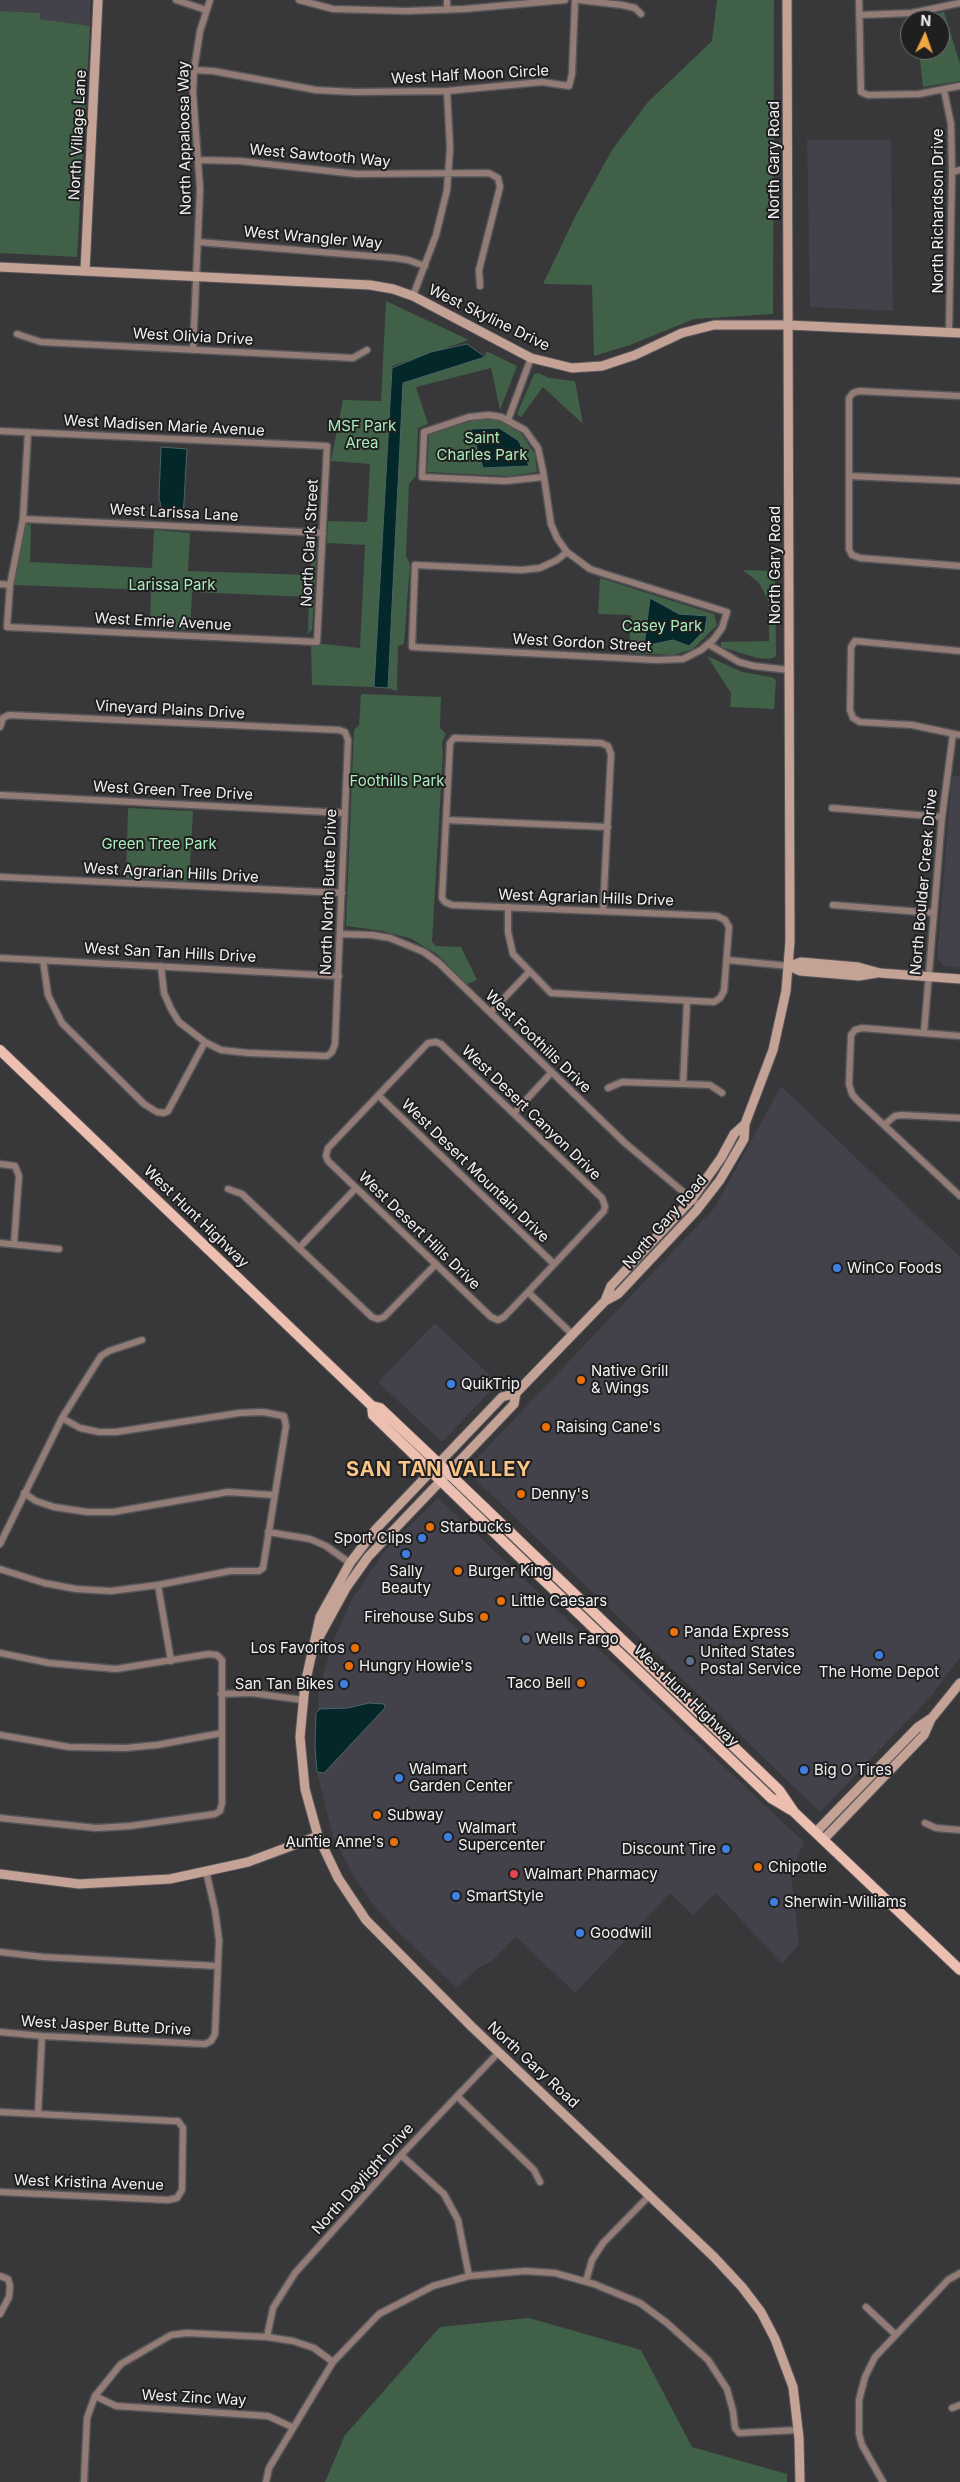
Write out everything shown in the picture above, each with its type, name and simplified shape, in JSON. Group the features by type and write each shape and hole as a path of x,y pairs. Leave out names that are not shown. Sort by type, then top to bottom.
{"main road":[{"name":"West Hunt Highway","path":"0,1050 372,1406 373,1415 434,1466 712,1742 771,1798 794,1812 820,1835 960,1970"},
{"name":"West Hunt Highway","path":"444,1476 720,1733 779,1790 794,1812"},
{"path":"712,1742 720,1733"}],"street":[{"name":"North Village Lane","path":"85,272 98,0"},
{"path":"176,0 206,10"},
{"name":"North Appaloosa Way","path":"193,350 200,160 194,70 200,31 210,0"},
{"path":"299,0 333,9 366,11 447,10 565,0"},
{"path":"446,0 447,10"},
{"name":"West Half Moon Circle","path":"194,70 213,71 316,90 447,91 542,82 569,86 572,74 575,0"},
{"path":"579,0 622,5 635,8 641,14"},
{"name":"North Gary Road","path":"787,0 789,966 776,1042 760,1090 745,1124 744,1139 720,1180 700,1206 618,1294 605,1301 516,1393 502,1397 434,1466 376,1529 350,1563 320,1617 301,1717 302,1764 310,1812 318,1836 338,1878 366,1920 394,1950 650,2195 742,2286 761,2312 775,2339 793,2387 798,2430 800,2482"},
{"path":"859,0 861,92 868,95 919,94 960,86"},
{"path":"859,15 912,13 960,3"},
{"name":"North Richardson Drive","path":"944,90 951,124 952,172 949,332"},
{"path":"413,296 443,212 449,174 447,91"},
{"name":"West Sawtooth Way","path":"200,160 240,161 356,174 489,173 498,178 500,187 479,270 480,286"},
{"path":"952,172 960,170"},
{"name":"West Wrangler Way","path":"198,242 240,244 309,253 395,258 425,266"},
{"path":"951,253 960,252"},
{"name":"West Skyline Drive","path":"0,267 370,285 393,289 413,296 531,358 572,368 602,366 635,355 696,328 722,325 788,325 960,333"},
{"name":"West Olivia Drive","path":"17,334 41,342 353,358 367,350"},
{"path":"508,420 531,358"},
{"path":"960,396 859,391 853,393 849,398 849,549 852,555 860,558 960,566"},
{"path":"544,477 505,481 422,476 424,432 469,418 483,416 501,417 525,430 538,448 544,477 551,524 557,538 568,552"},
{"name":"West Madisen Marie Avenue","path":"0,430 327,446"},
{"path":"0,584 10,585 23,519 28,432"},
{"name":"North Clark Street","path":"317,642 327,446"},
{"path":"849,476 960,481"},
{"name":"West Larissa Lane","path":"23,519 323,533"},
{"name":"West Gordon Street","path":"568,552 590,569 727,612 722,628 708,644 683,659 657,660 412,647 415,565 522,570 540,568 568,552"},
{"name":"West Emrie Avenue","path":"10,585 8,627 317,642"},
{"path":"956,734 912,725 860,722 853,718 850,710 851,646 855,641 960,651"},
{"path":"708,644 739,662 754,666 789,670"},
{"name":"Vineyard Plains Drive","path":"0,727 3,718 9,715 330,729 345,732"},
{"name":"North North Butte Drive","path":"205,1042 221,1050 249,1053 327,1056 332,1052 335,1044 342,893 348,740 345,732"},
{"name":"North Boulder Creek Drive","path":"924,1033 942,817 956,734"},
{"path":"603,911 608,827 611,754 608,746 601,743 454,738 450,743 447,820 608,827"},
{"name":"West Green Tree Drive","path":"0,795 345,812"},
{"path":"832,808 942,817"},
{"name":"West Agrarian Hills Drive","path":"447,820 442,898 445,902 452,905 717,916 725,920 728,927 727,960"},
{"name":"West Agrarian Hills Drive","path":"0,877 342,893"},
{"path":"834,905 934,913"},
{"path":"508,907 510,943 513,954 551,993 560,995 714,1002 720,998 724,991 727,960 789,966 801,962 858,967 880,973 960,979"},
{"name":"West Foothills Drive","path":"340,934 372,935 390,938 424,952 491,1012 551,1073 626,1143 700,1206"},
{"name":"West San Tan Hills Drive","path":"0,958 338,976"},
{"path":"43,960 48,995 62,1023 144,1104 164,1113 168,1111 205,1042 179,1022 164,992 161,966"},
{"path":"491,1012 529,972"},
{"path":"684,1084 687,1001"},
{"path":"960,1036 862,1028 855,1030 851,1035 850,1084 852,1094 960,1196"},
{"name":"West Desert Canyon Drive","path":"379,1096 428,1043 436,1042 441,1044 514,1113 602,1198 605,1206 604,1211 554,1264"},
{"path":"514,1113 551,1073"},
{"path":"608,1088 622,1082 710,1085 722,1093"},
{"name":"West Desert Hills Drive","path":"379,1096 328,1148 326,1156 328,1161 490,1318 498,1320 504,1317 528,1292"},
{"name":"West Desert Mountain Drive","path":"379,1096 554,1264"},
{"path":"884,1124 901,1114 960,1118"},
{"name":"North Gary Road","path":"605,1301 611,1286 692,1199 721,1158 734,1134 745,1124"},
{"path":"0,1164 15,1166 19,1176 14,1244"},
{"path":"299,1248 356,1188"},
{"path":"228,1189 242,1194 372,1317 378,1319 384,1317 436,1264"},
{"path":"0,1243 59,1249"},
{"path":"554,1264 528,1292 572,1334"},
{"path":"0,1544 62,1418 101,1356 109,1351 142,1340"},
{"name":"North Gary Road","path":"316,1644 359,1569 444,1476 514,1404 516,1393"},
{"path":"494,1426 499,1410 496,1403"},
{"path":"0,1569 44,1583 76,1589 111,1591 158,1585 230,1571 259,1571 263,1568 286,1426 284,1416 262,1412 239,1413 116,1432 99,1432 80,1428 62,1418"},
{"path":"24,1493 36,1501 54,1507 87,1512 113,1512 228,1492 274,1495"},
{"path":"268,1532 310,1539 326,1546 350,1563"},
{"path":"158,1585 172,1661"},
{"path":"0,1653 49,1664 116,1669 209,1654 217,1655 222,1660 220,1811 216,1814 168,1822 96,1828 0,1818"},
{"path":"820,1835 924,1735 931,1719 960,1683"},
{"path":"221,1694 252,1693 303,1700"},
{"path":"0,1735 69,1747 125,1748 156,1745 222,1733"},
{"path":"925,1823 936,1828 960,1830"},
{"path":"0,1874 88,1884 170,1879 248,1862 318,1836"},
{"path":"0,1952 43,1957 217,1966 217,1925 206,1871"},
{"name":"West Jasper Butte Drive","path":"0,2032 42,2036 205,2044 211,2041 215,2034 217,1966"},
{"path":"0,2112 38,2114 42,2036"},
{"name":"North Daylight Drive","path":"267,2337 272,2308 295,2273 400,2155 499,2052"},
{"path":"457,2096 534,2170 540,2182"},
{"name":"West Kristina Avenue","path":"0,2192 168,2200 177,2198 182,2190 183,2128 178,2122 38,2114"},
{"path":"400,2155 444,2194 458,2220 469,2276"},
{"path":"586,2281 592,2260 603,2243 650,2195"},
{"path":"266,2482 268,2468 333,2362 379,2314 433,2286 469,2276 525,2271 555,2273 586,2281 640,2303 667,2323 708,2360 727,2389 735,2428 739,2433 798,2430"},
{"path":"883,2482 862,2445 859,2434 859,2400 869,2367 896,2335 948,2280 960,2273"},
{"path":"0,2276 8,2279 9,2298 0,2314"},
{"path":"866,2307 896,2335"},
{"path":"84,2482 87,2418 95,2396 121,2364 171,2335 187,2333 267,2337 293,2341 314,2348 333,2362"},
{"name":"West Zinc Way","path":"95,2396 116,2406 268,2416 292,2427"},
{"path":"952,2408 960,2405"}],"shaded area":[{"path":"0,0 90,0 90,26 40,19 39,13 0,11"},
{"path":"807,140 891,140 893,311 810,307"},
{"path":"952,775 960,777 960,968 944,966 937,958"},
{"path":"781,1086 960,1257 960,1657 931,1696 820,1812 466,1470 715,1207"},
{"path":"435,1323 498,1383 442,1442 378,1382"},
{"path":"438,1498 804,1842 791,1874 799,1944 782,1964 716,1893 693,1915 670,1893 575,1993 516,1937 491,1962 478,1968 457,1988 396,1930 373,1904 354,1877 333,1837 317,1772 315,1747 319,1688 335,1637 352,1599 386,1549"}],"green space":[{"path":"717,0 774,0 773,314 694,319 630,345 594,356 592,285 543,284 576,215 612,150 648,102 712,41"},
{"path":"0,11 40,13 40,19 90,26 77,257 0,253"},
{"path":"950,32 960,64 960,81 923,87 920,60 950,60"},
{"name":"MSF Park Area","path":"386,301 469,340 392,366 374,687 312,685 311,646 323,644 360,648 365,545 327,543 328,521 367,522 370,464 331,461 343,400 381,401"},
{"path":"486,351 517,366 500,410 491,368 416,387 428,424 418,428 416,476 409,484 406,556 410,564 404,644 398,646 397,691 388,688 403,383 485,357"},
{"path":"538,373 549,378 575,381 583,424 543,387 521,417 517,414 534,374"},
{"name":"Saint Charles Park","path":"478,419 498,420 520,432 535,454 537,472 509,476 427,472 429,435"},
{"name":"Larissa Park","path":"26,524 31,525 30,562 152,568 154,530 190,533 188,571 310,575 313,538 317,542 312,630 308,634 309,597 192,592 190,630 150,628 151,590 14,585"},
{"path":"743,570 775,571 776,656 770,659 757,658 721,647 721,642 769,641 769,602 759,583"},
{"name":"Casey Park","path":"600,578 714,614 717,625 693,649 674,655 629,653 631,615 598,614"},
{"path":"707,656 742,672 771,677 776,680 774,709 730,707 731,693"},
{"name":"Foothills Park","path":"361,694 441,697 440,728 446,734 442,743 443,753 432,942 436,946 461,947 477,980 467,984 438,955 412,939 383,931 346,926 354,730 359,725"},
{"name":"Green Tree Park","path":"128,808 193,811 189,881 126,878"},
{"path":"529,2318 641,2350 692,2447 787,2474 787,2482 325,2482 345,2435 440,2327"}],"water":[{"path":"467,344 485,357 403,383 388,688 374,687 392,368 431,352"},
{"path":"499,428 519,441 529,466 483,468 471,429"},
{"path":"161,447 187,449 183,519 164,518 159,498"},
{"path":"650,598 679,614 707,616 705,630 689,646 673,640 644,646"},
{"path":"369,1703 384,1704 385,1708 324,1773 317,1772 315,1747 316,1713 320,1709 348,1708"}],"place":[{"name":"WinCo Foods","path":"837,1268"},
{"name":"Native Grill & Wings","path":"581,1380"},
{"name":"QuikTrip","path":"451,1384"},
{"name":"Raising Cane's","path":"546,1427"},
{"name":"Denny's","path":"521,1494"},
{"name":"Starbucks","path":"430,1527"},
{"name":"Sport Clips","path":"422,1538"},
{"name":"Sally Beauty","path":"406,1554"},
{"name":"Burger King","path":"458,1571"},
{"name":"Little Caesars","path":"501,1601"},
{"name":"Firehouse Subs","path":"484,1617"},
{"name":"Panda Express","path":"674,1632"},
{"name":"Wells Fargo","path":"526,1639"},
{"name":"Los Favoritos","path":"355,1648"},
{"name":"The Home Depot","path":"879,1655"},
{"name":"United States Postal Service","path":"690,1661"},
{"name":"Hungry Howie's","path":"349,1666"},
{"name":"Taco Bell","path":"581,1683"},
{"name":"San Tan Bikes","path":"344,1684"},
{"name":"Big O Tires","path":"804,1770"},
{"name":"Walmart Garden Center","path":"399,1778"},
{"name":"Subway","path":"377,1815"},
{"name":"Walmart Supercenter","path":"448,1837"},
{"name":"Auntie Anne's","path":"394,1842"},
{"name":"Discount Tire","path":"726,1849"},
{"name":"Chipotle","path":"758,1867"},
{"name":"Walmart Pharmacy","path":"514,1874"},
{"name":"SmartStyle","path":"456,1896"},
{"name":"Sherwin-Williams","path":"774,1902"},
{"name":"Goodwill","path":"580,1933"}],"district":[{"name":"SAN TAN VALLEY","path":"439,1470"}]}
